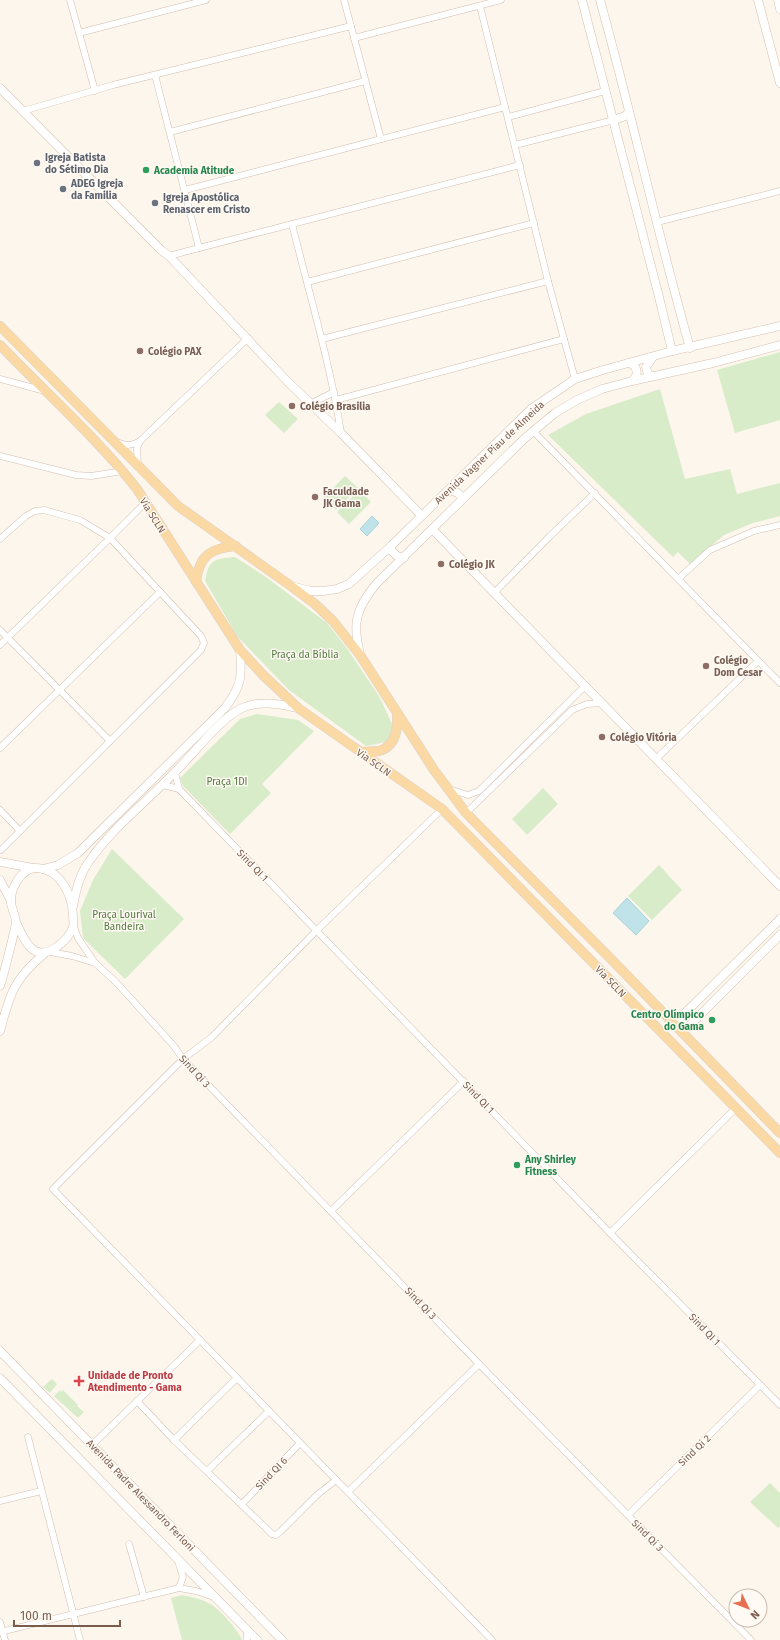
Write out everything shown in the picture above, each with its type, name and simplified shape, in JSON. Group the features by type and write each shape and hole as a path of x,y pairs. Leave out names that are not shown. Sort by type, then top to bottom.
{"main road":[{"path":"582,0 605,91 618,134 672,351"},
{"path":"600,0 628,113 646,173 673,289 690,348"},
{"path":"758,0 780,81"},
{"path":"778,0 780,9"},
{"path":"0,88 161,250 169,256 288,382 341,433 421,515"},
{"path":"614,120 626,116 628,113"},
{"path":"618,134 625,129 633,129"},
{"path":"658,293 667,295 673,289"},
{"name":"Via SCLN","path":"0,326 178,506 291,586 315,604 333,621 360,655 434,770 449,788 466,813 611,959 780,1133"},
{"name":"Avenida Vagner Piau de Almeida","path":"291,586 311,591 337,589 349,584 391,546 531,409 575,380 603,370 672,351 780,326"},
{"name":"Via SCLN","path":"0,345 123,471 137,489 144,503 240,650 263,675 298,708 442,809 780,1153"},
{"path":"10,355 18,345"},
{"name":"Avenida Vagner Piau de Almeida","path":"360,655 355,630 359,609 366,596 377,583 533,431 555,413 577,400 602,389 713,363 780,345"},
{"path":"653,376 647,373 646,367 654,357"},
{"path":"629,363 634,365 637,371 637,375 632,381"},
{"path":"446,493 453,491 460,495 462,498 456,507"},
{"path":"432,530 780,886"},
{"path":"196,582 201,562 210,552 222,547 236,546"},
{"path":"391,546 391,550 397,556 404,558"},
{"path":"0,862 43,869 58,865 78,853 225,708 234,697 240,684 242,670 240,650"},
{"path":"0,1031 9,998 15,984 30,966 60,945 67,938 74,927 73,906 77,886 87,865 105,840 175,773 226,719 241,708 253,704 265,703 280,704 298,708"},
{"path":"360,752 378,751 391,743 396,735 398,724 397,713"},
{"path":"11,902 14,884 22,875 33,868"},
{"path":"43,869 57,876 67,889 73,906"},
{"path":"0,880 11,902 16,922 25,943 36,951 47,953"},
{"path":"674,1024 780,919"},
{"path":"0,986 16,922"},
{"path":"682,1033 780,935"},
{"path":"734,963 736,969 742,972"},
{"path":"638,1008 645,1006 649,999"},
{"path":"651,1021 653,1014 660,1011"},
{"name":"Avenida Padre Alessandro Ferloni","path":"0,1351 3,1359 92,1445 282,1640"},
{"name":"Avenida Padre Alessandro Ferloni","path":"0,1378 257,1640"}],"street":[{"path":"70,0 95,91"},
{"path":"79,33 206,0"},
{"path":"344,0 381,139"},
{"path":"354,38 501,0"},
{"path":"480,6 548,281 575,380"},
{"path":"23,111 155,75 351,26"},
{"path":"155,75 199,248"},
{"path":"170,132 365,81"},
{"path":"508,117 605,91"},
{"path":"185,190 505,107"},
{"path":"515,145 614,120"},
{"path":"169,256 520,165"},
{"path":"657,222 780,191"},
{"path":"307,282 534,223"},
{"path":"292,224 322,339 336,400 341,433"},
{"path":"322,339 548,281"},
{"path":"114,441 126,446 132,446 140,441 248,338"},
{"path":"336,400 564,339"},
{"path":"0,379 45,391"},
{"path":"310,404 334,392"},
{"path":"533,431 780,683"},
{"path":"138,467 137,448 140,441"},
{"path":"0,456 76,475 91,476 123,471"},
{"path":"494,593 595,493"},
{"path":"0,645 144,503"},
{"path":"2,535 35,510 44,510 80,520 110,538 201,636 204,643 203,647 2,850"},
{"path":"678,579 710,550 754,531 780,525"},
{"path":"0,748 160,592"},
{"path":"0,630 110,741"},
{"path":"656,759 758,661"},
{"path":"449,788 468,795 479,791 585,686"},
{"path":"466,813 572,710 587,704 602,703"},
{"path":"163,785 179,789 175,773"},
{"name":"Sind QI 1","path":"179,789 610,1233 780,1405"},
{"path":"442,809 316,931 212,1037 183,1059 52,1189 336,1480 349,1491 492,1640"},
{"path":"0,810 20,831"},
{"path":"74,927 89,958"},
{"name":"Sind Qi 3","path":"47,953 89,958 115,981 174,1046 183,1059 479,1364 751,1640"},
{"path":"331,1211 464,1081"},
{"path":"610,1233 736,1108"},
{"path":"92,1445 200,1340"},
{"path":"349,1491 479,1364"},
{"path":"174,1440 238,1378"},
{"name":"Sind Qi 2","path":"628,1515 760,1385"},
{"path":"137,1401 174,1440 272,1534 276,1534 317,1495 336,1480"},
{"path":"207,1471 269,1411"},
{"path":"28,1436 80,1640"},
{"name":"Sind QI 6","path":"242,1504 300,1443"},
{"path":"0,1501 41,1491"},
{"path":"129,1544 144,1597"},
{"path":"178,1559 183,1577 179,1588"},
{"path":"1,1632 179,1588 216,1597"},
{"path":"0,1622 1,1632 5,1640"},
{"path":"247,1630 247,1640"}],"green space":[{"path":"780,352 780,420 735,433 717,370"},
{"path":"660,389 685,479 730,469 737,494 780,483 780,516 753,523 724,535 690,564 678,552 673,557 548,435 586,414"},
{"path":"279,402 298,419 284,433 265,415"},
{"path":"345,476 358,488 336,510 323,498"},
{"path":"359,490 371,502 349,524 337,512"},
{"name":"Praça da Bíblia","path":"235,557 266,577 327,623 346,647 379,696 394,728 386,742 366,746 289,690 237,636 205,581 208,568 211,564 222,558"},
{"name":"Praça 1DI","path":"257,714 298,720 314,731 262,784 271,793 230,834 183,786 180,778 240,719"},
{"path":"543,788 558,804 527,835 512,819"},
{"name":"Praça Lourival Bandeira","path":"112,849 184,919 125,979 83,938 80,911 93,880"},
{"path":"659,865 682,890 652,920 628,896"},
{"path":"52,1379 57,1384 50,1393 43,1387"},
{"path":"60,1390 61,1392 63,1390 84,1412 78,1418 54,1396"},
{"path":"770,1483 780,1493 780,1526 778,1528 750,1502"},
{"path":"182,1595 194,1597 212,1605 229,1621 242,1640 182,1640 171,1598"}],"water":[{"path":"372,516 379,523 367,536 360,529"},
{"path":"627,898 649,921 636,935 613,913"}],"place":[{"name":"Igreja Batista do Sétimo Dia","path":"37,163"},
{"name":"Academia Atitude","path":"146,170"},
{"name":"ADEG Igreja da Familia","path":"63,189"},
{"name":"Igreja Apostólica Renascer em Cristo","path":"155,203"},
{"name":"Colégio PAX","path":"140,351"},
{"name":"Colégio Brasilia","path":"292,406"},
{"name":"Faculdade JK Gama","path":"315,497"},
{"name":"Colégio JK","path":"441,564"},
{"name":"Colégio Dom Cesar","path":"706,666"},
{"name":"Colégio Vitória","path":"602,737"},
{"name":"Centro Olímpico do Gama","path":"712,1020"},
{"name":"Any Shirley Fitness","path":"517,1165"},
{"name":"Unidade de Pronto Atendimento - Gama","path":"79,1381"}]}
